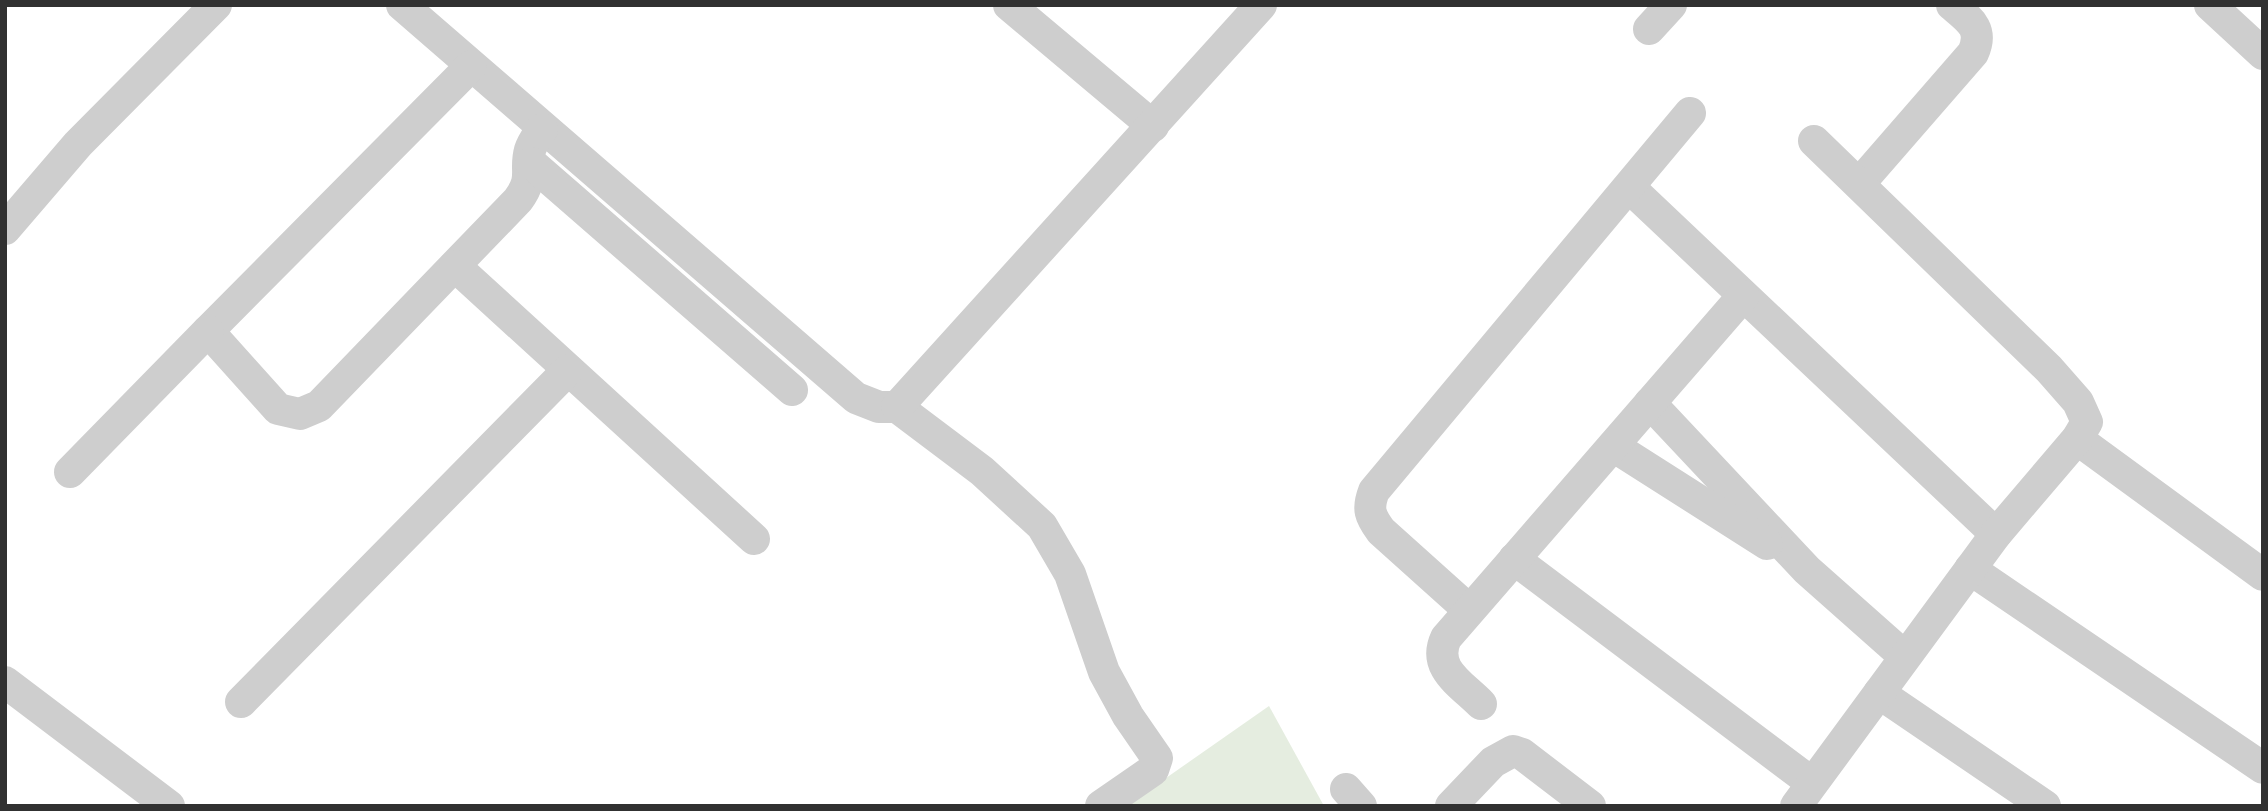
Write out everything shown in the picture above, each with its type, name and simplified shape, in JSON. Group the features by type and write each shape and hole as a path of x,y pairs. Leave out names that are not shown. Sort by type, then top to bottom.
{"street":[{"path":"5,229 78,144 216,5"},
{"path":"402,5 542,129 856,398 879,407 897,407 982,471 1042,526 1062,558 1104,672 1128,716 1157,758 1153,770 1101,806"},
{"path":"1009,5 1153,126"},
{"path":"897,407 915,392 1261,5"},
{"path":"1648,29 1671,5"},
{"path":"1859,184 1973,53 1979,40 1975,24 1951,5"},
{"path":"2210,5 2259,44"},
{"path":"70,472 471,66"},
{"path":"1469,610 1381,531 1372,519 1368,506 1374,491 1690,113"},
{"path":"208,331 278,409 300,414 309,412 518,201 527,188 531,163 529,151 542,129"},
{"path":"1514,559 1804,794 1996,534 2077,439 2087,422 2078,402 2049,369 1814,141"},
{"path":"531,163 792,390"},
{"path":"1629,187 1996,534"},
{"path":"455,267 754,539"},
{"path":"1481,704 1441,663 1440,651 1446,638 1743,296"},
{"path":"241,702 568,370"},
{"path":"1650,403 1807,569 1904,656"},
{"path":"2077,439 2263,575"},
{"path":"1613,446 1807,569"},
{"path":"1970,569 2263,768"},
{"path":"5,682 169,806"},
{"path":"1879,693 2045,806"},
{"path":"1451,806 1493,762 1513,751 1522,754 1590,806"}],"shaded area":[{"path":"1269,706 1324,806 1126,806"}]}
